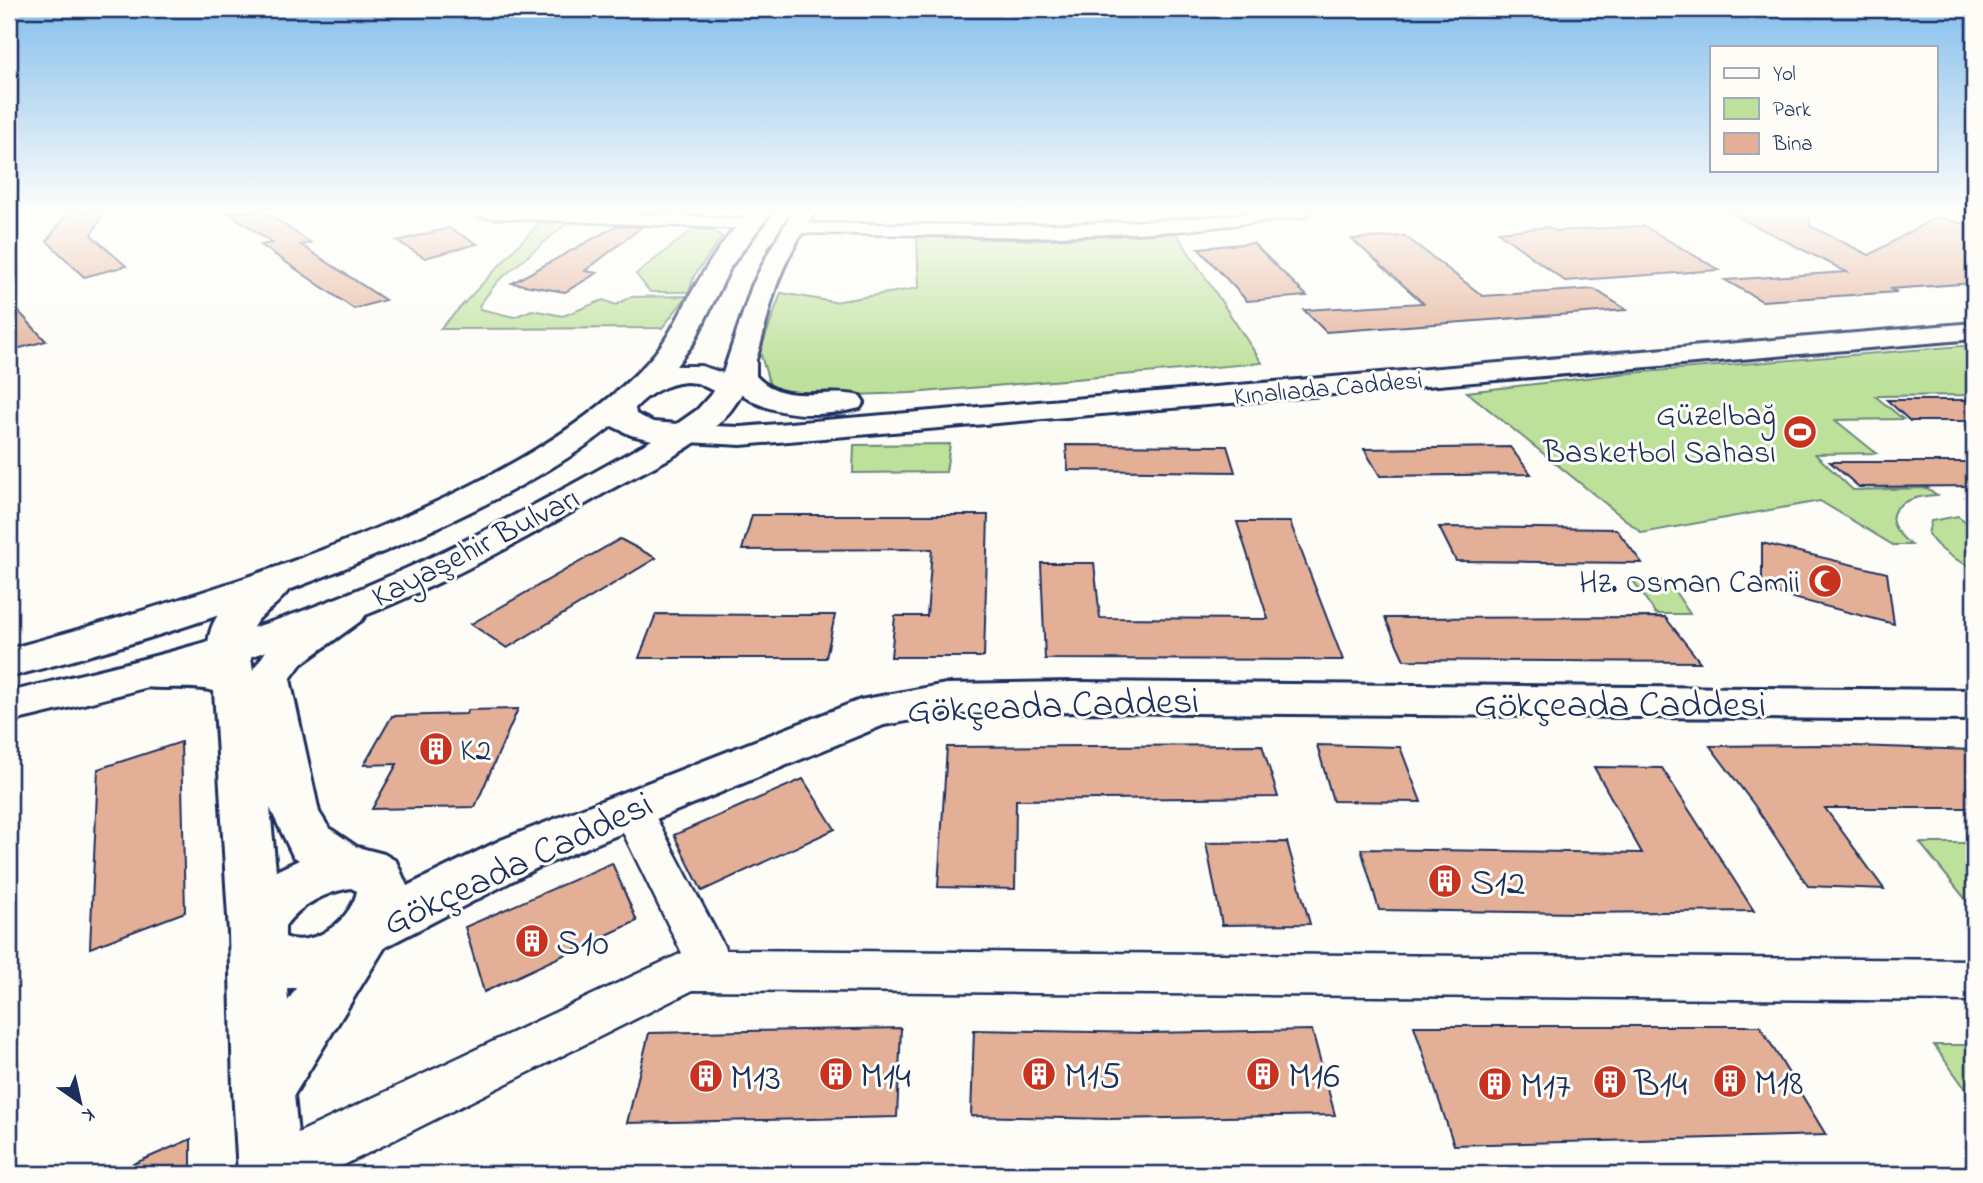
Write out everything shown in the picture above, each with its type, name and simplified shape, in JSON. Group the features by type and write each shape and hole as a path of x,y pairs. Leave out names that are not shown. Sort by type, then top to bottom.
{"main road":[{"name":"Kayaşehir Bulvarı","path":"9,663 274,584 380,543 523,472 574,439 630,394 668,358 689,328 718,267"},
{"path":"728,267 738,271 757,267"},
{"name":"Kayaşehir Bulvarı","path":"232,666 547,513 681,435 720,404 736,374 765,285 774,267"},
{"name":"Kınalıada Caddesi","path":"1974,316 1722,340 835,403 797,404 768,400 736,374 717,379 678,373 658,378 630,394 620,407 621,418 629,424 656,432 741,436 1974,331"},
{"path":"604,480 659,458 741,436"},
{"path":"270,1174 256,933 261,917 289,888 308,877 347,867 364,870 376,876 383,887 384,900 378,916 366,931 348,946 326,958 304,964 283,965 267,959 258,948 256,933 232,666 230,629 249,603 274,584"},
{"name":"Gökçeada Caddesi","path":"347,867 310,842 295,814 269,679 286,654 305,638 357,604"},
{"path":"9,707 140,674 204,674 232,666"},
{"name":"Gökçeada Caddesi","path":"263,1088 366,931 519,854 876,711 946,699 1074,697 1974,705"}],"street":[{"path":"631,808 713,970"},
{"path":"270,1174 689,970 1974,982"}],"green space":[{"path":"498,267 515,267 497,282 479,306 480,309 514,317 532,310 563,316 603,300 616,305 630,297 687,296 662,328 440,329"},
{"path":"645,267 700,267 689,292 650,292 636,274"},
{"path":"918,267 1199,267 1262,363 911,393 794,397 771,389 760,352 781,293 834,302 919,288"},
{"path":"1974,345 1974,395 1875,396 1903,419 1835,420 1876,453 1815,454 1853,490 1927,488 1937,495 1912,499 1896,509 1894,524 1899,534 1911,545 1893,545 1820,501 1642,533 1467,392 1619,374"},
{"path":"950,444 946,472 853,473 854,445"},
{"path":"1958,516 1974,528 1974,568 1948,554 1928,534 1931,521"},
{"path":"1668,581 1690,614 1656,614 1634,582"},
{"path":"1920,843 1974,843 1974,906 1971,906"},
{"path":"1934,1045 1974,1045 1974,1101"}],"building":[{"path":"74,267 121,267 84,277"},
{"path":"293,267 335,267 385,300 354,309"},
{"path":"541,267 590,267 585,271 597,273 565,292 512,283"},
{"path":"1216,267 1278,267 1307,296 1247,301"},
{"path":"1383,267 1446,267 1483,296 1594,289 1627,310 1326,332 1304,310 1423,303"},
{"path":"1546,267 1714,267 1719,270 1565,281"},
{"path":"1837,267 1974,267 1974,283 1890,289 1897,292 1762,301 1725,280 1847,272"},
{"path":"9,301 46,341 9,351"},
{"path":"1887,400 1974,400 1974,421 1910,421"},
{"path":"1066,445 1227,446 1235,472 1068,470"},
{"path":"1510,447 1531,474 1380,476 1364,449"},
{"path":"1830,462 1974,462 1974,486 1859,487"},
{"path":"752,515 988,515 984,657 891,657 895,616 927,616 932,549 742,550"},
{"path":"1237,522 1290,522 1343,660 1045,659 1041,563 1094,563 1100,618 1268,619"},
{"path":"1439,527 1616,529 1642,563 1456,561"},
{"path":"620,539 656,558 507,648 471,624"},
{"name":"Hz. Osman Camii","path":"1762,543 1887,573 1894,624 1762,590"},
{"path":"656,614 835,615 826,658 639,658"},
{"path":"1665,617 1700,662 1404,660 1385,618"},
{"name":"K2","path":"518,709 475,807 372,809 397,764 364,765 392,716 466,714 468,710"},
{"path":"181,742 185,912 90,948 98,769"},
{"path":"1262,745 1278,797 1016,800 1015,889 938,887 947,747"},
{"path":"1317,745 1400,747 1421,802 1333,801"},
{"path":"1824,745 1974,750 1974,808 1825,808 1884,889 1808,886 1755,806 1710,746"},
{"path":"1594,767 1662,768 1754,911 1576,913 1379,910 1361,849 1642,853"},
{"path":"803,779 835,829 702,891 674,835"},
{"path":"1287,842 1310,924 1222,925 1206,843"},
{"name":"S10","path":"612,863 637,921 484,992 465,927"},
{"path":"1414,1026 1760,1026 1826,1135 1454,1145"},
{"path":"901,1028 897,1117 627,1123 649,1033"},
{"path":"974,1030 1149,1033 1312,1030 1335,1115 1109,1119 971,1116"},
{"path":"191,1139 191,1174 110,1174"}],"place":[{"name":"Güzelbağ Basketbol Sahası","path":"1800,432"},
{"name":"Hz. Osman Camii","path":"1825,581"},
{"name":"K2","path":"436,749"},
{"name":"S12","path":"1445,881"},
{"name":"S10","path":"532,941"},
{"name":"M14","path":"836,1074"},
{"name":"M15","path":"1039,1074"},
{"name":"M16","path":"1263,1074"},
{"name":"M13","path":"706,1076"},
{"name":"M18","path":"1730,1081"},
{"name":"B14","path":"1610,1082"},
{"name":"M17","path":"1495,1084"}]}
